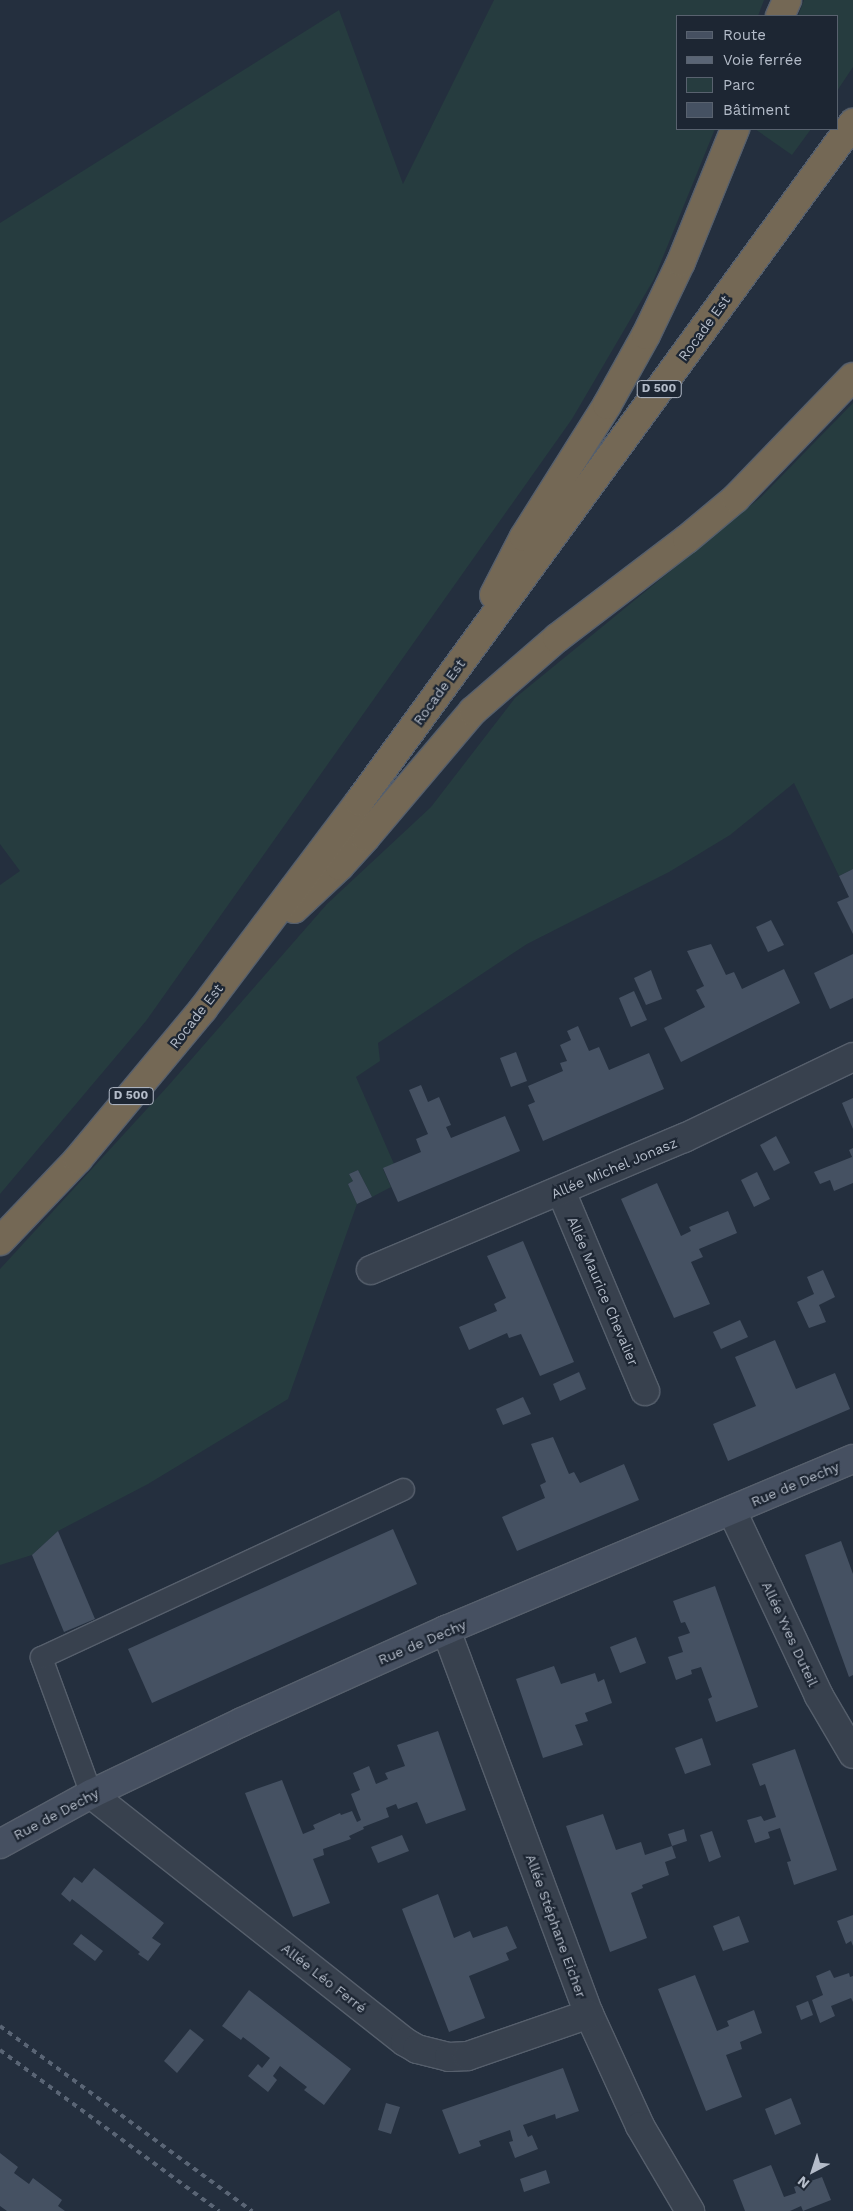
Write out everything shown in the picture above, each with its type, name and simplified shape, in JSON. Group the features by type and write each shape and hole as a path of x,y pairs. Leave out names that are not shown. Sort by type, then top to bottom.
{"highway":[{"path":"780,15 787,0"},
{"name":"Rocade Est","path":"0,1241 78,1159 156,1067 252,944 359,802 853,122"},
{"path":"465,656 524,536 607,405 650,327 681,262 735,130"},
{"path":"252,944 292,911 340,866 473,711 549,644 687,539 736,498 853,377"}],"street":[{"name":"Allée Michel Jonasz","path":"371,1270 684,1138 853,1057"},
{"name":"Allée Maurice Chevalier","path":"561,1191 645,1391"},
{"name":"Rue de Dechy","path":"0,1844 91,1794 242,1722 446,1630 853,1459"},
{"name":"Allée Yves Duteil","path":"732,1511 815,1688 853,1754"},
{"name":"Allée Stéphane Eicher","path":"446,1630 589,2014 640,2126 690,2211"},
{"name":"Allée Léo Ferré","path":"91,1794 405,2042 417,2049 449,2057 468,2056 589,2014"}],"lane":[{"path":"91,1794 41,1657 403,1488"}],"green space":[{"path":"494,0 764,0 758,15 676,15 676,130 715,130 654,279 572,419 146,1021 0,1194 0,885 20,871 0,844 0,223 339,10 403,184"},
{"path":"804,0 853,0 853,67 838,90 838,15 798,15"},
{"path":"756,130 810,130 792,155"},
{"path":"853,403 853,869 839,876 794,783 730,835 669,872 527,944 378,1043 380,1061 356,1077 394,1164 383,1169 391,1187 372,1197 358,1170 349,1174 353,1181 348,1184 357,1204 288,1399 148,1484 58,1531 32,1555 0,1565 0,1269 168,1086 327,904 431,807 515,698 761,497"}],"building":[{"path":"853,869 853,934 837,902 849,897 839,876"},
{"path":"771,920 784,945 768,952 756,927"},
{"path":"711,944 726,975 734,972 742,989 784,969 800,1003 681,1062 664,1028 705,1007 696,990 704,986 687,951"},
{"path":"853,954 853,998 830,1009 814,973"},
{"path":"651,970 662,999 646,1005 634,978"},
{"path":"634,991 647,1020 631,1027 619,998"},
{"path":"578,1026 589,1051 599,1047 609,1070 649,1053 664,1089 543,1141 528,1105 535,1102 528,1086 563,1071 560,1063 567,1061 560,1045 571,1040 567,1031"},
{"path":"516,1052 527,1081 511,1087 500,1058"},
{"path":"421,1085 428,1102 439,1097 451,1125 446,1127 451,1138 505,1116 520,1151 398,1202 383,1168 421,1152 416,1139 428,1134 409,1090"},
{"path":"853,1098 853,1129 842,1103"},
{"path":"776,1136 790,1163 774,1171 760,1145"},
{"path":"853,1148 853,1183 834,1191 830,1180 820,1184 814,1172 852,1157 849,1150"},
{"path":"358,1170 372,1197 357,1204 348,1184 353,1181 349,1174"},
{"path":"757,1172 770,1199 754,1207 741,1180"},
{"path":"657,1183 681,1236 691,1231 689,1227 728,1211 737,1233 699,1249 703,1257 691,1262 710,1304 674,1318 621,1199"},
{"path":"523,1241 574,1362 540,1376 521,1334 509,1338 507,1333 469,1350 459,1327 497,1311 494,1304 506,1298 487,1256"},
{"path":"823,1270 835,1297 819,1305 826,1322 809,1328 797,1302 814,1294 807,1277"},
{"path":"740,1320 748,1337 721,1349 713,1332"},
{"path":"775,1340 796,1389 835,1373 850,1409 728,1461 713,1424 756,1406 735,1357"},
{"path":"579,1372 586,1389 560,1401 553,1384"},
{"path":"523,1397 531,1414 503,1425 496,1409"},
{"path":"553,1437 569,1474 574,1472 580,1483 624,1464 639,1500 517,1551 502,1517 545,1498 540,1485 546,1482 531,1444"},
{"path":"393,1529 417,1584 152,1703 128,1649"},
{"path":"58,1531 95,1619 64,1632 32,1555"},
{"path":"841,1541 853,1574 853,1675 849,1677 805,1555"},
{"path":"715,1586 758,1707 716,1722 708,1699 712,1697 701,1667 691,1670 692,1674 676,1680 668,1657 683,1652 678,1637 690,1633 685,1622 681,1623 673,1601"},
{"path":"636,1637 646,1663 620,1673 610,1647"},
{"path":"554,1666 561,1684 595,1673 598,1682 604,1679 612,1703 585,1713 588,1721 575,1725 583,1745 543,1758 516,1679"},
{"path":"438,1731 466,1810 426,1824 417,1802 398,1809 396,1804 386,1808 389,1817 363,1827 364,1829 349,1836 351,1839 323,1849 324,1855 313,1859 330,1903 293,1917 245,1793 282,1780 303,1834 315,1829 313,1825 340,1813 341,1815 352,1811 357,1822 361,1820 351,1794 360,1790 353,1773 369,1766 376,1784 388,1779 385,1773 405,1766 397,1745"},
{"path":"702,1738 711,1765 685,1774 675,1748"},
{"path":"795,1749 837,1870 794,1885 787,1862 791,1861 780,1828 768,1832 770,1838 755,1843 747,1820 761,1816 764,1821 776,1817 765,1784 760,1786 752,1764"},
{"path":"603,1814 616,1850 641,1842 645,1855 672,1846 676,1858 665,1862 669,1875 642,1885 643,1888 631,1893 647,1938 610,1952 566,1826"},
{"path":"684,1829 687,1841 672,1846 668,1834"},
{"path":"712,1831 721,1857 709,1862 700,1835"},
{"path":"402,1835 409,1851 378,1863 371,1847"},
{"path":"94,1868 164,1923 152,1938 161,1944 148,1961 138,1954 140,1952 72,1899 70,1902 61,1894 74,1877 82,1883"},
{"path":"438,1894 454,1938 470,1931 473,1938 507,1926 517,1948 506,1953 509,1960 469,1976 485,2018 449,2032 402,1909"},
{"path":"853,1915 853,1946 851,1941 846,1944 837,1921"},
{"path":"739,1916 749,1942 723,1951 713,1926"},
{"path":"81,1934 103,1951 95,1961 73,1944"},
{"path":"830,1970 834,1978 849,1973 850,1977 853,1976 853,2002 851,1998 831,2006 835,2016 820,2023 812,2000 823,1995 816,1976"},
{"path":"695,1975 717,2031 729,2026 727,2021 754,2010 762,2033 740,2042 742,2049 726,2055 742,2097 706,2111 658,1989"},
{"path":"249,1990 351,2069 324,2105 304,2090 307,2087 280,2066 273,2076 277,2080 268,2092 248,2076 258,2064 262,2068 270,2058 243,2037 241,2040 222,2026"},
{"path":"808,2001 813,2015 801,2020 796,2006"},
{"path":"190,2029 204,2040 177,2073 164,2061"},
{"path":"563,2068 579,2111 556,2119 555,2114 523,2125 528,2137 532,2135 538,2149 515,2158 509,2142 513,2141 510,2130 479,2141 481,2146 459,2154 442,2110"},
{"path":"791,2098 801,2124 775,2135 765,2109"},
{"path":"386,2103 400,2107 391,2134 378,2130"},
{"path":"0,2153 18,2167 14,2173 29,2184 33,2178 62,2200 58,2206 65,2211 7,2211 0,2206"},
{"path":"771,2165 784,2197 796,2193 794,2187 822,2177 831,2200 803,2211 801,2206 790,2211 745,2211 733,2180"},
{"path":"546,2170 550,2183 524,2192 520,2179"}],"railway":[{"path":"0,2026 252,2211"},
{"path":"0,2050 219,2211"}]}
